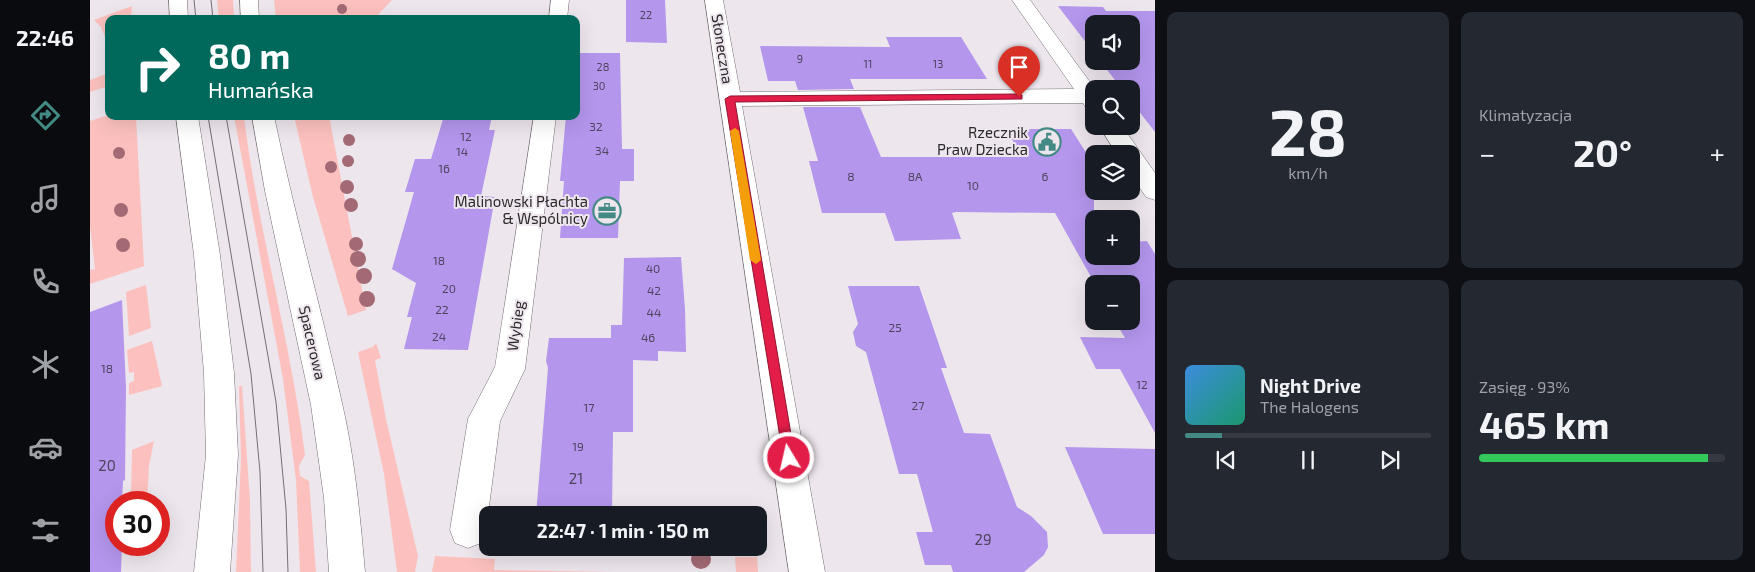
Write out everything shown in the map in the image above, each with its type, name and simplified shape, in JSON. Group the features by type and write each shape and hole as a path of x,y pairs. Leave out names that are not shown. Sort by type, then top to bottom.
{"street":[{"path":"178,0 179,15"},
{"path":"249,0 250,15"},
{"path":"558,15 560,0"},
{"name":"Słoneczna","path":"714,0 808,572"},
{"path":"1021,0 1085,90"},
{"path":"730,99 1085,100"},
{"path":"188,120 206,255 219,373 222,455 212,572"},
{"name":"Spacerowa","path":"264,120 277,191 327,405 340,490 347,572"},
{"name":"Wybieg","path":"468,530 484,419 510,369 544,120"},
{"path":"1140,170 1155,191"}],"shaded area":[{"path":"217,0 233,0 234,15 219,15"},
{"path":"274,0 392,0 378,15 276,15"},
{"path":"132,6 131,15 108,15"},
{"path":"105,16 105,37 101,27 94,20"},
{"path":"105,74 105,87 90,92 90,80"},
{"path":"105,116 105,120 136,120 144,266 90,284 90,270 95,269 90,226 90,121"},
{"path":"235,120 244,120 257,202 292,371 305,455 299,466 300,476 309,481 316,572 300,572 296,480 283,379"},
{"path":"295,120 330,120 366,310 348,316 313,197"},
{"path":"146,285 151,328 129,336 126,292"},
{"path":"152,341 162,386 129,395 129,383 134,381 134,372 129,373 127,350"},
{"path":"376,343 381,358 375,360 386,419 418,556 415,572 397,572 384,474 358,352 373,347"},
{"path":"239,386 242,386 250,501 251,572 236,572 241,459"},
{"path":"154,441 149,466 148,491 131,491 132,450"},
{"path":"435,556 495,559 494,570 613,572 432,572"},
{"path":"735,557 757,557 758,572 736,572"}],"building":[{"path":"626,0 665,0 667,43 626,42"},
{"path":"1058,6 1103,7 1106,11 1155,11 1155,132 1140,113 1140,80 1115,80 1107,70 1140,70 1140,15 1085,15 1085,41"},
{"path":"886,37 961,37 987,79 850,79 854,89 798,90 795,81 768,81 760,46 890,47"},
{"path":"580,53 620,53 622,149 634,149 634,181 620,181 618,238 560,238 564,181 560,181 566,120 580,120"},
{"path":"803,107 860,107 881,157 1021,157 1007,129 1071,129 1085,151 1085,200 1094,200 1094,210 1085,210 1085,265 1140,265 1140,241 1147,241 1155,254 1155,433 1120,369 1096,369 1080,337 1125,338 1120,330 1140,330 1140,275 1090,275 1055,213 956,212 952,213 961,239 895,241 885,213 822,213 809,161 818,161"},
{"path":"443,120 491,120 489,130 495,130 481,196 495,197 468,350 404,349 412,317 407,317 416,283 392,269 414,192 405,192 415,159 431,159"},
{"path":"681,257 686,352 658,351 658,361 633,360 633,432 613,432 612,506 537,506 549,338 611,338 611,325 622,325 624,258"},
{"path":"848,286 919,286 947,368 941,368 964,433 990,434 1017,507 1031,516 1047,532 1048,547 1044,555 1024,572 953,572 951,565 925,565 916,532 933,532 917,474 899,474 866,352 856,346 853,332 858,324"},
{"path":"122,300 126,388 125,480 123,481 123,491 105,491 105,556 122,556 121,572 90,572 90,312"},
{"path":"1065,447 1155,449 1155,534 1103,534"}],"tram line":[{"path":"194,0 196,15"},
{"path":"211,0 213,15"},
{"path":"209,120 251,374 260,472 263,572"},
{"path":"227,120 276,402 286,509 288,572"}],"slow traffic":[{"path":"735,131 756,260"}],"place":[{"name":"Rzecznik Praw Dziecka","path":"1047,142"},
{"name":"Malinowski Płachta & Wspólnicy","path":"607,211"}],"route":[{"path":"789,458 730,99 1019,97"}]}
